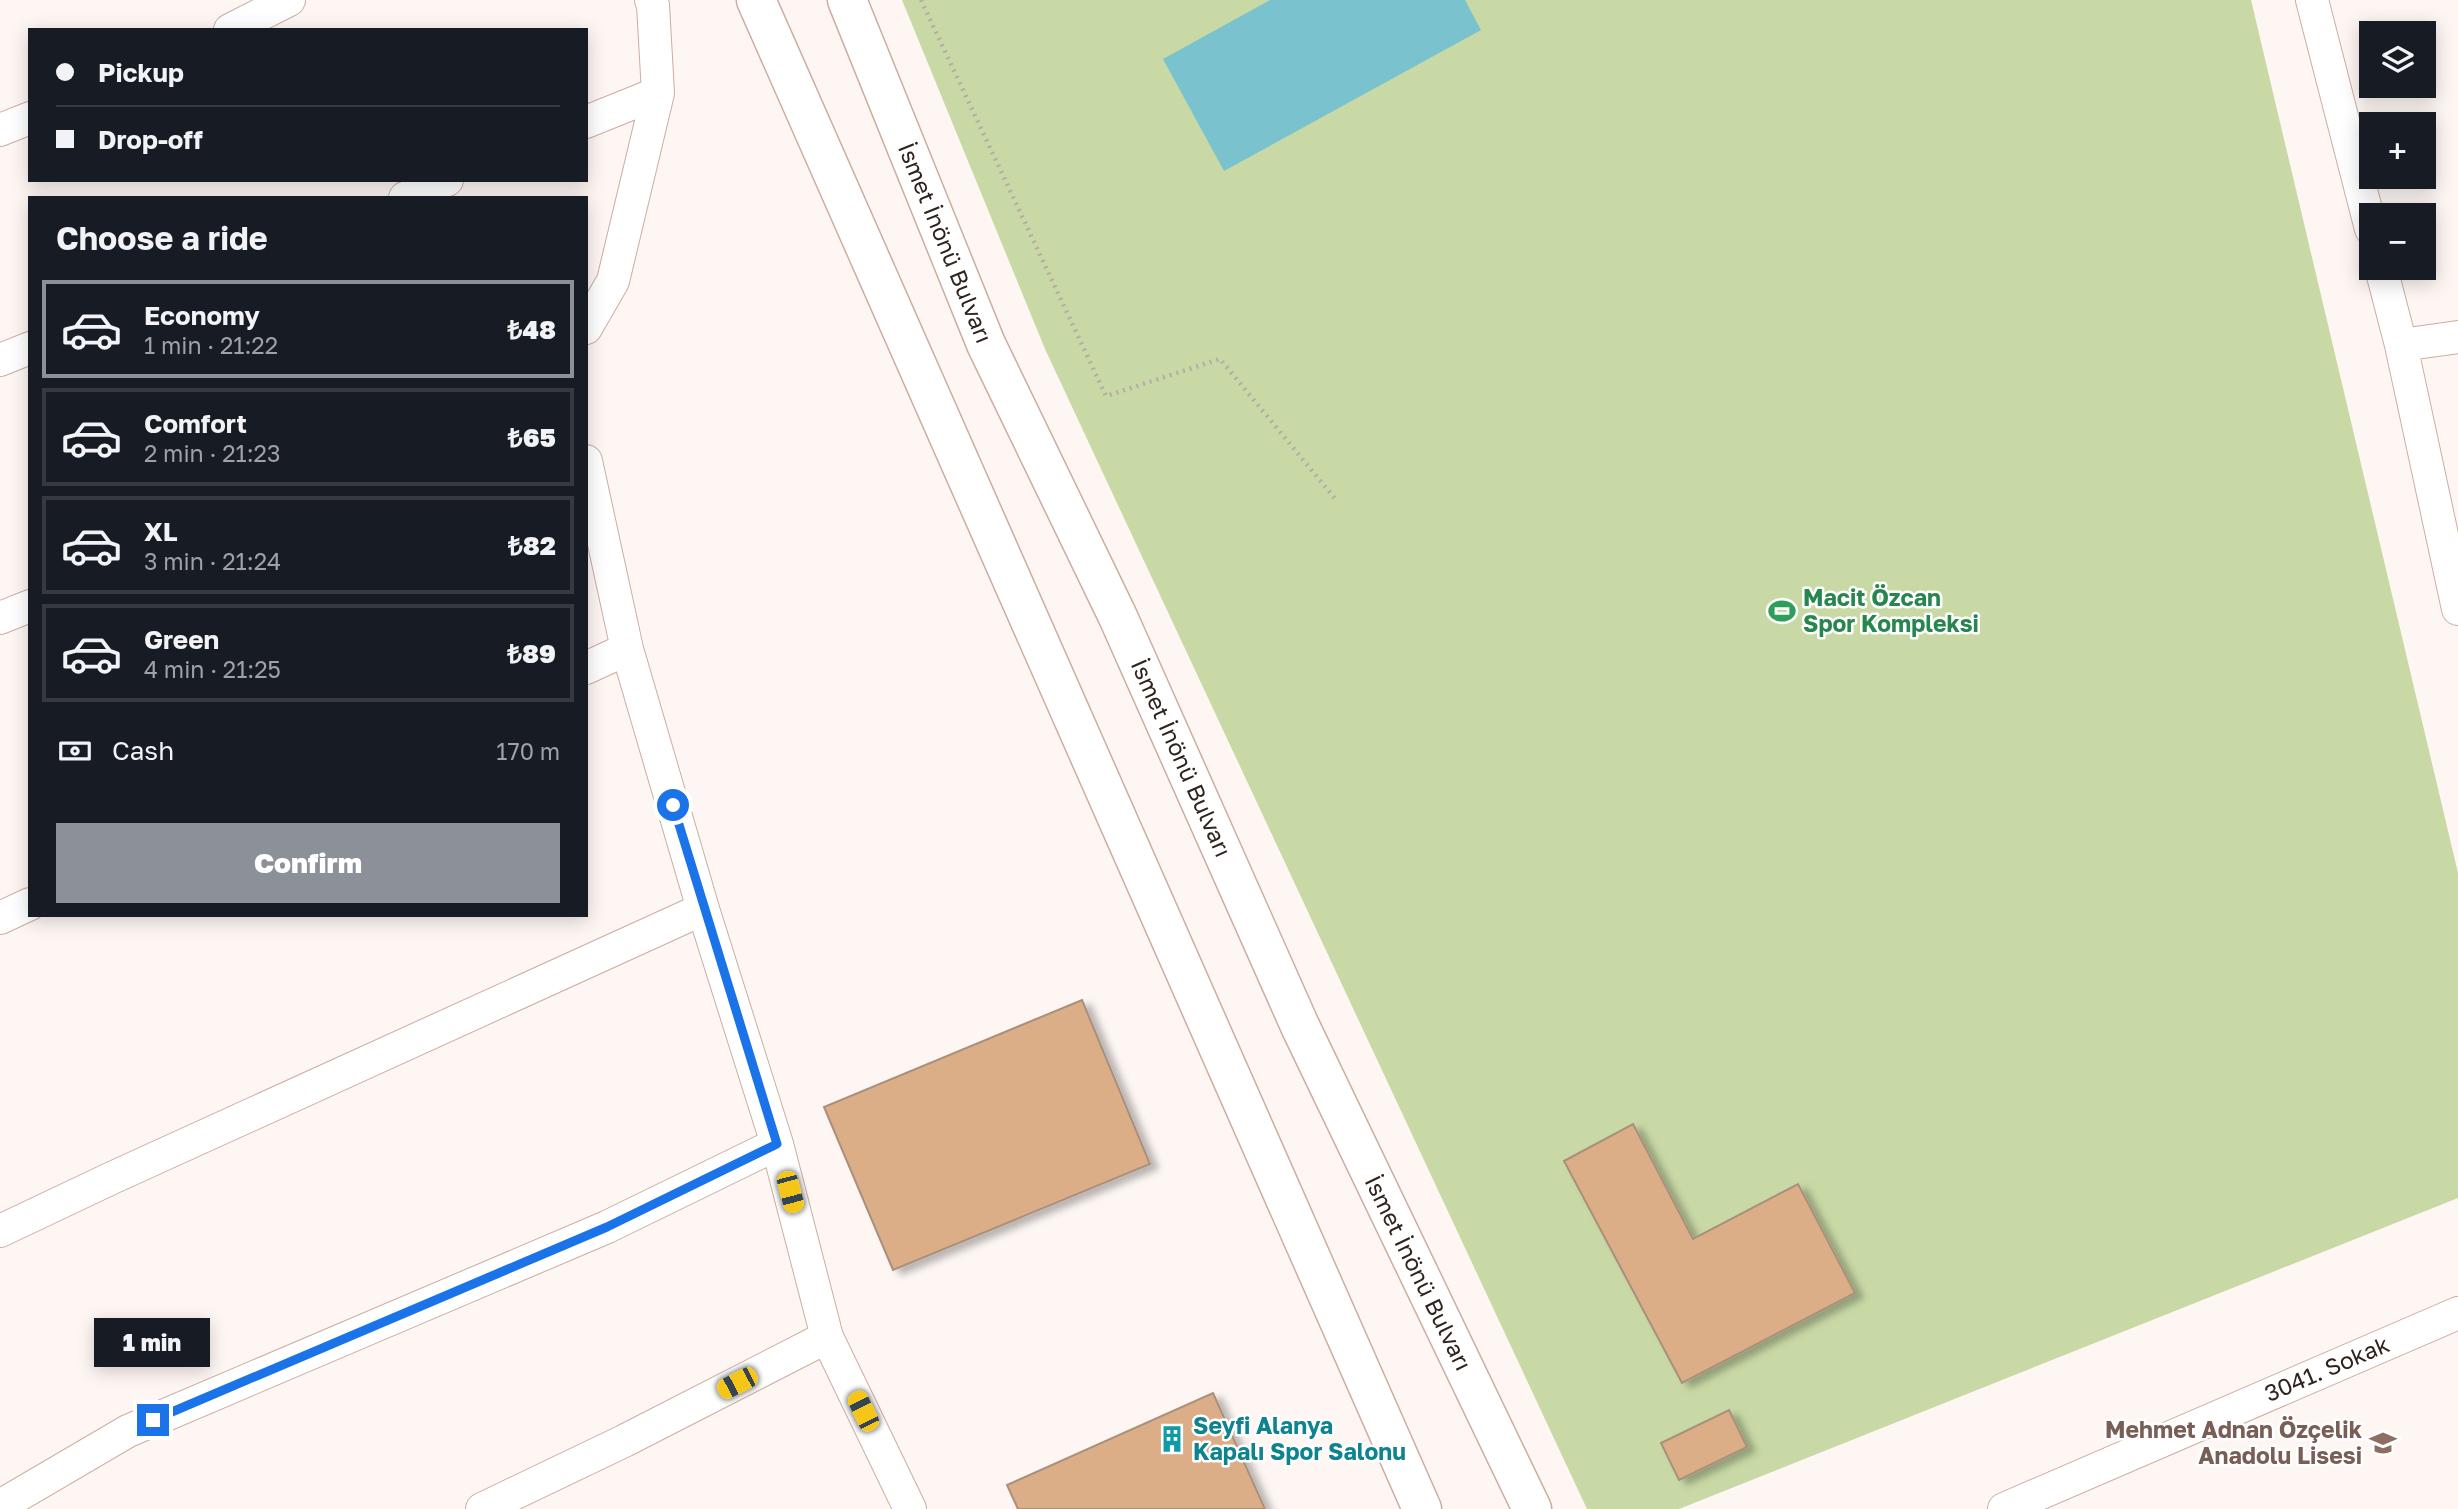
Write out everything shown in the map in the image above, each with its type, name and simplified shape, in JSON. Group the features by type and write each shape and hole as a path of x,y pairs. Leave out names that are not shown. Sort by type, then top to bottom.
{"street":[{"path":"234,28 289,0"},
{"path":"588,325 613,281 658,93 651,0"},
{"path":"756,0 1422,1509"},
{"name":"İsmet İnönü Bulvarı","path":"846,0 986,344 1118,617 1300,1026 1532,1509"},
{"path":"2312,0 2364,203"},
{"path":"588,121 658,93"},
{"path":"0,130 28,119"},
{"path":"410,196 442,182"},
{"path":"2384,280 2401,345 2458,609"},
{"path":"2401,345 2458,337"},
{"path":"0,360 28,349"},
{"path":"588,470 627,649 777,1144 827,1337 910,1509"},
{"path":"0,618 28,607"},
{"path":"588,667 627,649"},
{"path":"0,918 28,905"},
{"path":"0,1231 704,909"},
{"path":"0,1506 128,1431 607,1227 777,1144"},
{"name":"3041. Sokak","path":"2004,1509 2458,1313"},
{"path":"482,1509 624,1441 827,1337"}],"path":[{"path":"921,0 1105,396 1220,359 1337,501"}],"green space":[{"name":"Macit Özcan Spor Kompleksi","path":"902,0 2251,0 2458,873 2458,1198 1679,1509 1587,1509 1045,349"}],"water":[{"path":"1270,0 1465,0 1481,30 1224,171 1163,59"}],"building":[{"path":"1082,1000 1150,1164 893,1270 824,1107"},
{"path":"1633,1124 1693,1239 1798,1184 1855,1293 1682,1383 1564,1161"},
{"name":"Seyfi Alanya Kapalı Spor Salonu","path":"1213,1393 1265,1509 1018,1509 1007,1485"},
{"path":"1729,1410 1747,1447 1679,1480 1661,1443"}],"place":[{"name":"Macit Özcan Spor Kompleksi","path":"1782,611"},
{"name":"Seyfi Alanya Kapalı Spor Salonu","path":"1172,1439"},
{"name":"Mehmet Adnan Özçelik Anadolu Lisesi","path":"2383,1443"}],"route":[{"path":"153,1420 607,1227 777,1144 673,805"}]}
